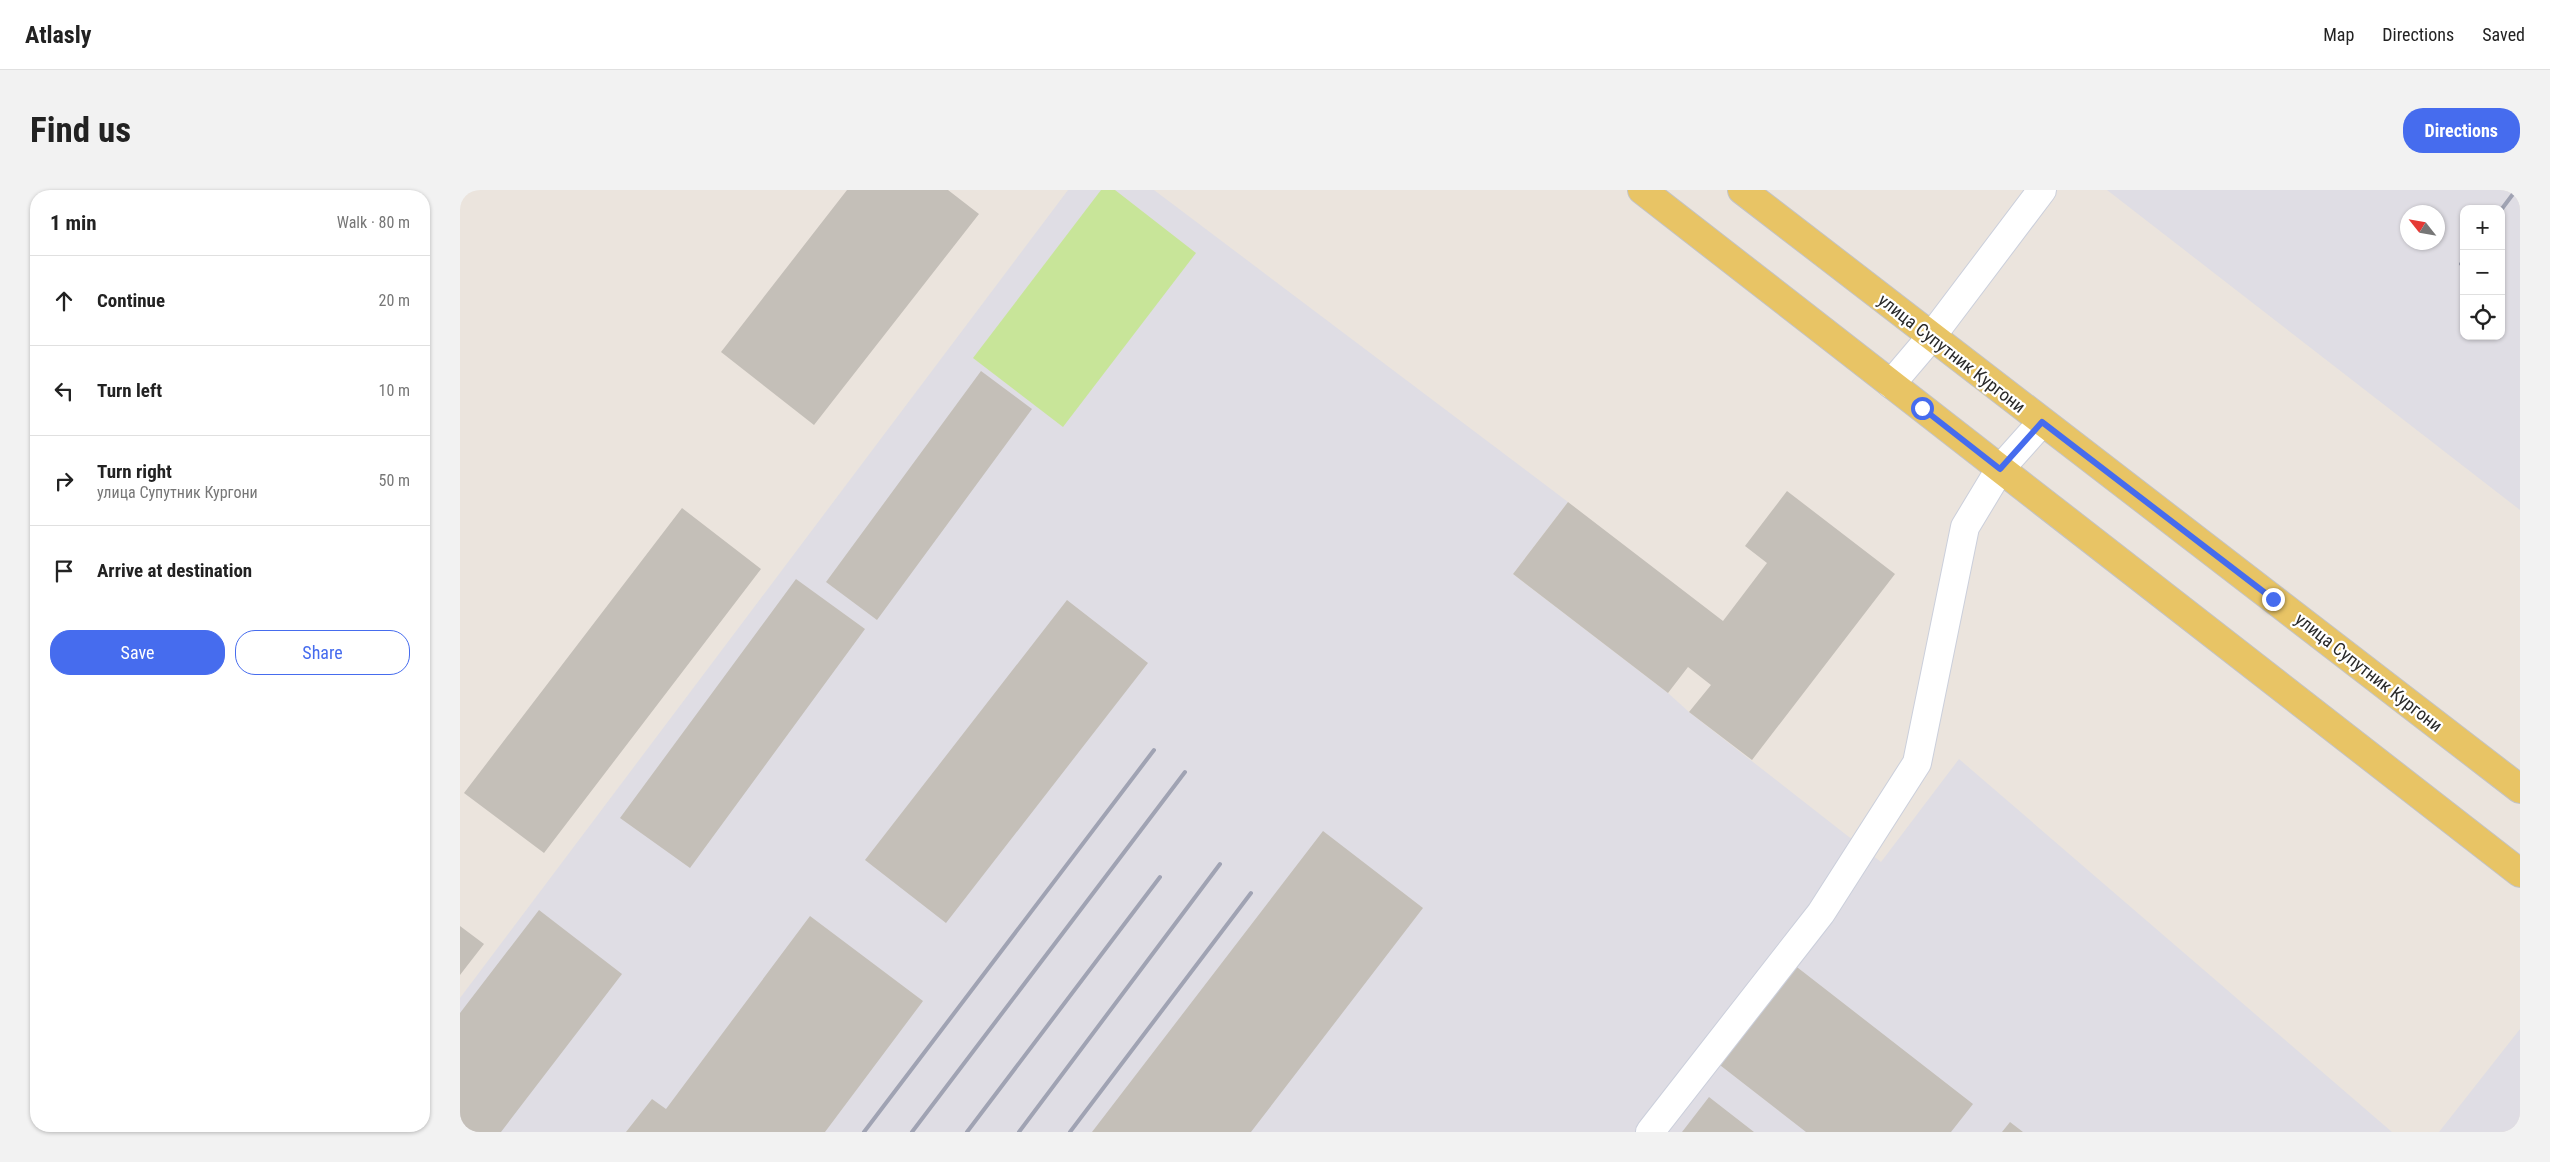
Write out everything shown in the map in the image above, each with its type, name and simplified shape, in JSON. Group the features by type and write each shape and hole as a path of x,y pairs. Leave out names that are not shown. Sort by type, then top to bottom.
{"main road":[{"path":"1642,190 2520,873"},
{"name":"улица Супутник Кургони","path":"1742,190 2520,789"}],"street":[{"path":"1891,384 1931,337 2042,190"},
{"path":"1650,1132 1821,913 1917,763 1965,527 2000,469 2042,422"}],"shaded area":[{"path":"1068,190 1154,190 1568,502 1513,574 1668,693 1689,712 1881,862 1959,759 2392,1132 460,1132 460,998"},
{"path":"2107,190 2520,190 2520,510"},
{"path":"2520,1029 2520,1132 2439,1132"}],"green space":[{"path":"1101,190 1115,190 1196,253 1063,427 973,358"}],"building":[{"path":"847,190 948,190 979,214 814,425 721,352"},
{"path":"981,371 1032,409 877,620 826,582"},
{"path":"1787,491 1895,574 1752,760 1689,712 1711,685 1688,667 1668,693 1513,574 1568,502 1723,621 1767,563 1745,546"},
{"path":"682,508 761,569 544,853 464,793"},
{"path":"796,579 865,629 690,868 620,818"},
{"path":"1067,600 1148,663 946,923 865,860"},
{"path":"1323,831 1423,908 1251,1132 1092,1132"},
{"path":"539,910 622,974 501,1132 460,1132 460,1013"},
{"path":"810,916 923,1001 825,1132 626,1132 652,1099 666,1109"},
{"path":"460,926 484,944 460,975"},
{"path":"1793,964 1973,1104 1951,1132 1806,1132 1716,1062"},
{"path":"1709,1097 1754,1132 1682,1132"},
{"path":"2010,1122 2023,1132 2002,1132"}],"railway":[{"path":"2505,205 2516,190"},
{"path":"864,1132 1154,750"},
{"path":"912,1132 1185,772"},
{"path":"1019,1132 1220,864"},
{"path":"967,1132 1160,877"},
{"path":"1070,1132 1251,893"}],"route":[{"path":"1922,408 2000,469 2042,422 2273,599"}]}
